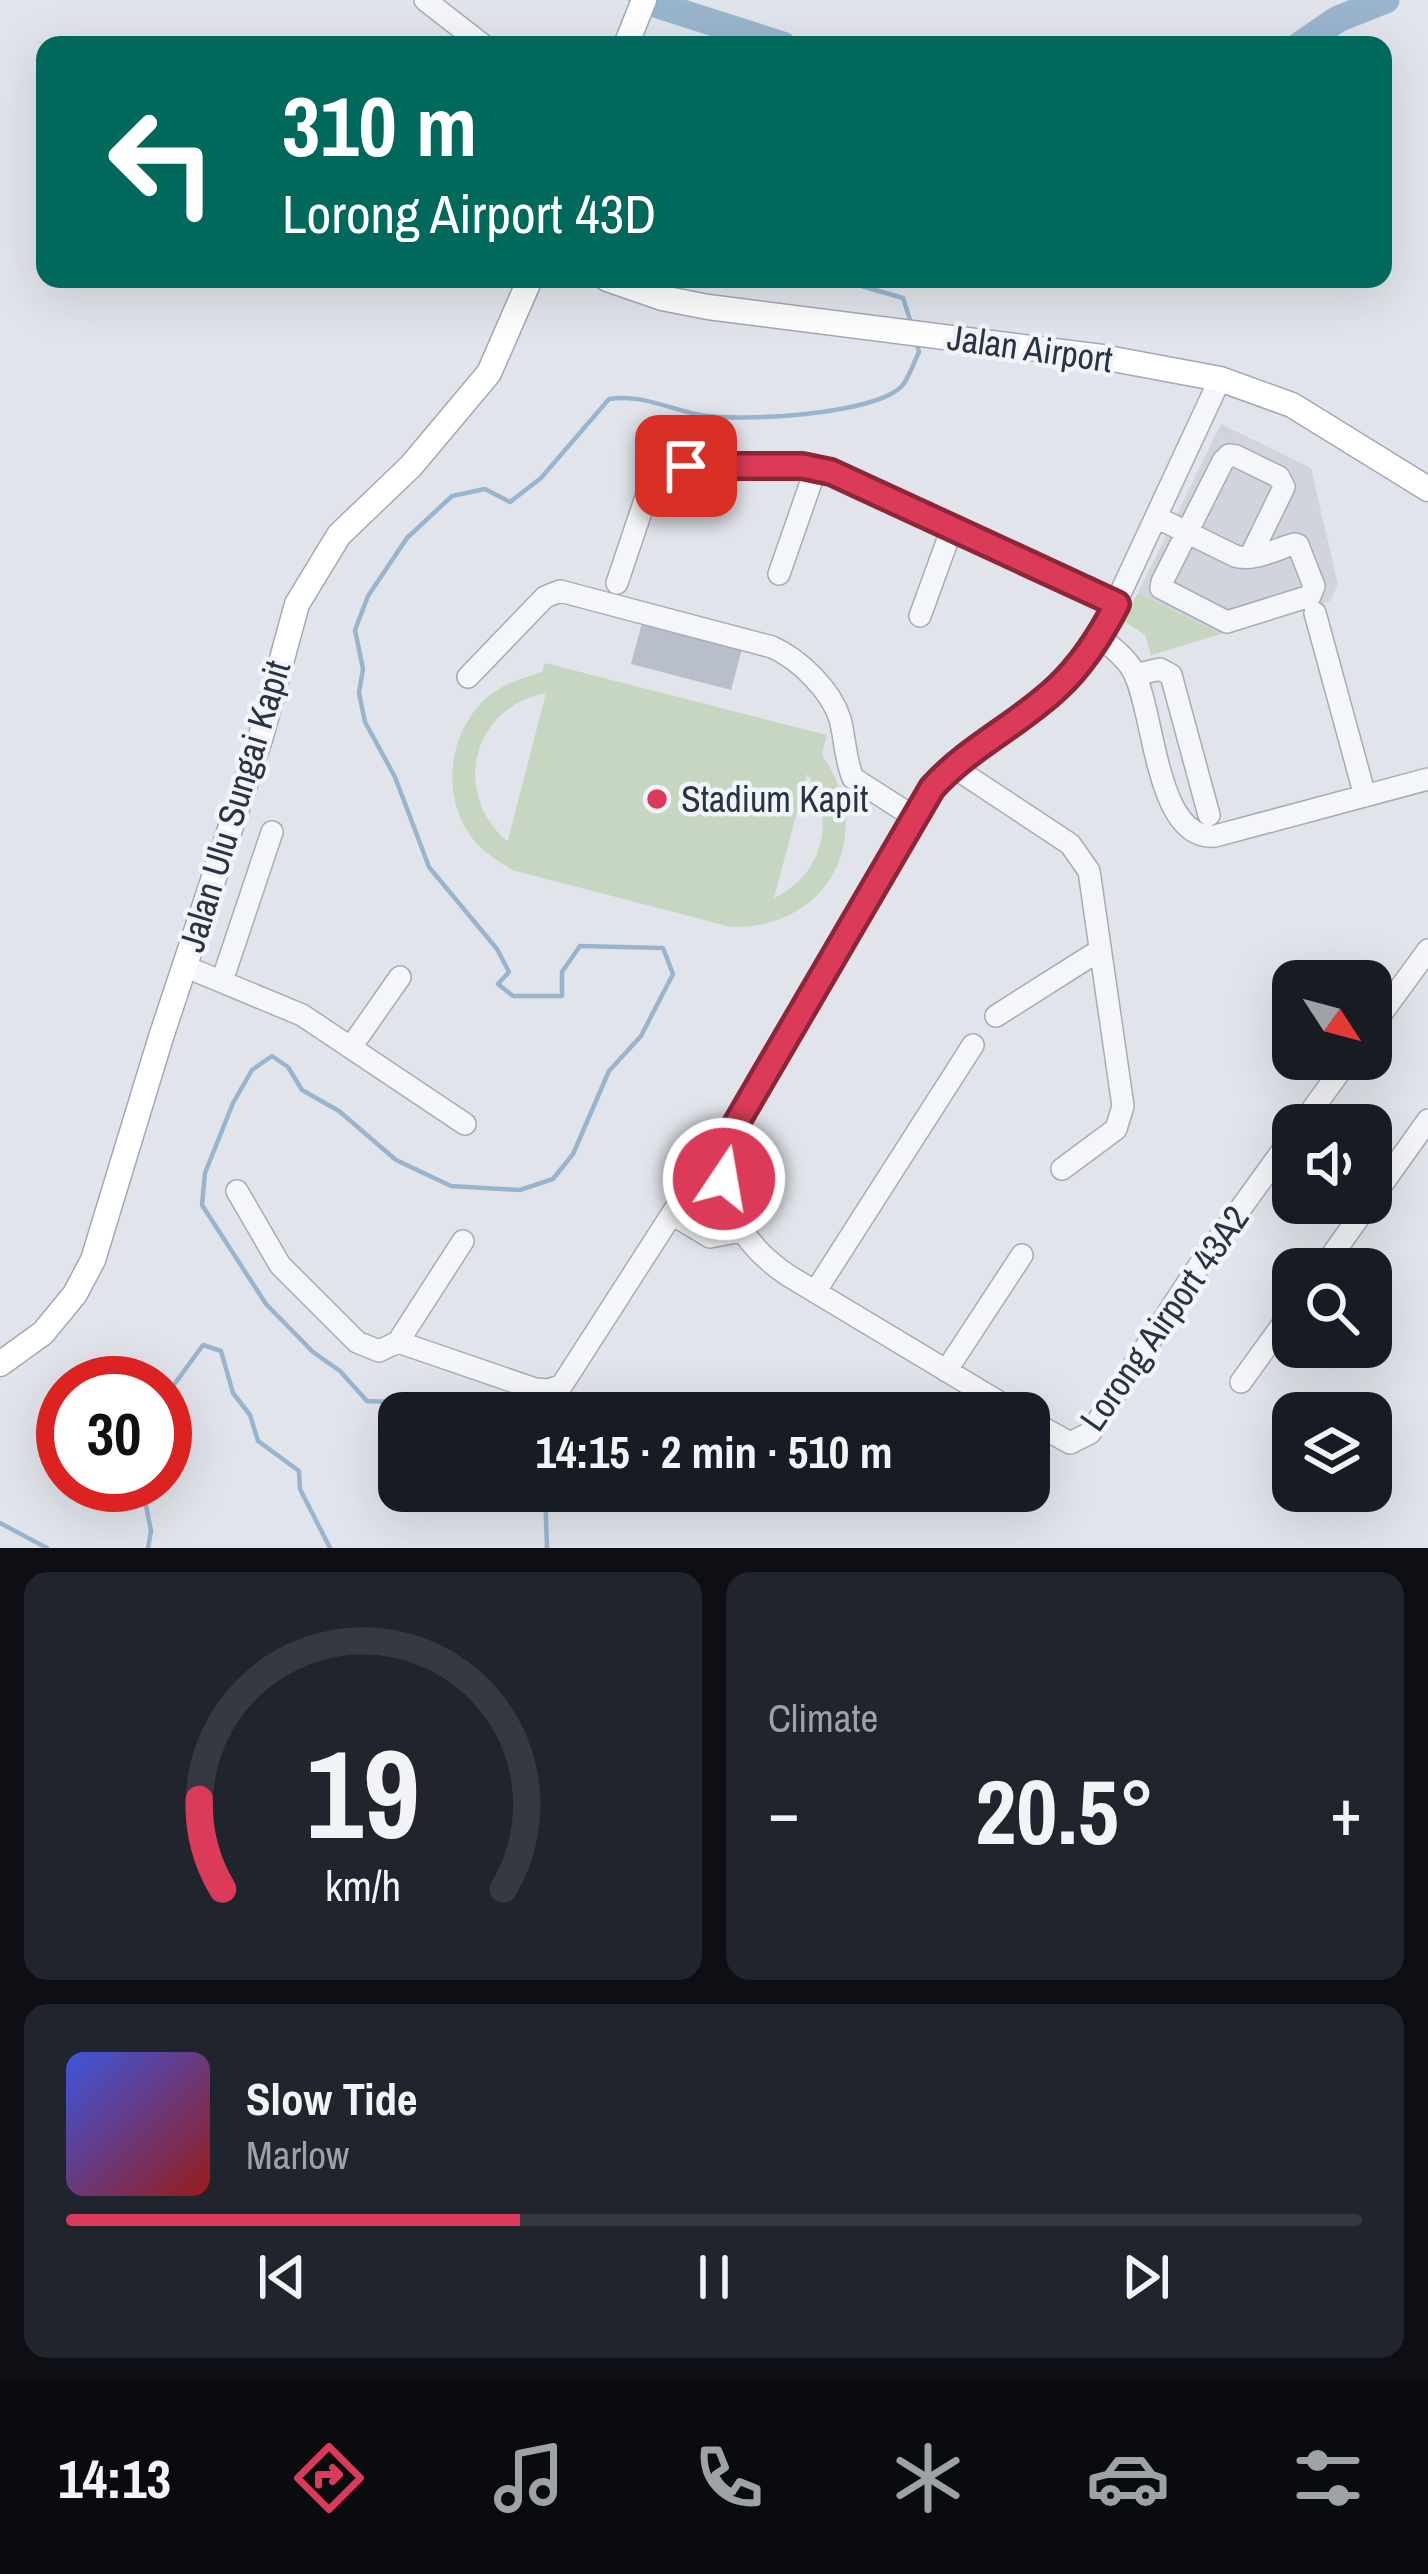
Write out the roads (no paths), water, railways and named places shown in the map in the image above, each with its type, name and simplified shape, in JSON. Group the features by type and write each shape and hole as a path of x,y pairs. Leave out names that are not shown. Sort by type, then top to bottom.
{"main road":[{"path":"630,36 644,0"},
{"name":"Jalan Ulu Sungai Kapit","path":"0,1364 43,1333 75,1294 93,1260 255,754 297,604 339,535 411,466 489,373 526,288"},
{"name":"Jalan Airport","path":"633,288 708,307 1102,357 1220,379 1292,406 1428,489"}],"street":[{"path":"425,0 471,36"},
{"path":"398,1342 535,1389 556,1389 704,1164 733,1129 914,817 952,766 1056,689 1100,637 1220,379"},
{"path":"1156,517 1187,532 1239,558 1250,557 1298,545 1314,586 1310,596 1227,622 1161,588 1187,532 1223,461 1236,456 1279,478 1285,487 1250,557"},
{"path":"616,583 647,494 665,474 686,466 816,468 1117,604"},
{"path":"779,574 816,468"},
{"path":"920,616 952,528"},
{"path":"467,677 545,597 560,591 772,646 800,664 832,703 853,778 914,817"},
{"path":"1315,613 1365,796"},
{"path":"1100,637 1135,675 1172,805 1194,834 1215,836 1428,779"},
{"path":"1135,675 1160,668 1172,675 1209,815"},
{"path":"952,766 1077,850 1089,871 1121,1118 1104,1140 1062,1169"},
{"path":"222,982 272,832"},
{"path":"996,1016 1100,950"},
{"path":"1392,999 1428,950"},
{"path":"184,966 294,1011 464,1124"},
{"path":"351,1047 400,977"},
{"path":"815,1292 973,1046"},
{"path":"1392,1171 1428,1120"},
{"path":"733,1129 724,1179 732,1215 741,1232 774,1267 982,1392"},
{"name":"Lorong Airport 43A2","path":"1050,1433 1078,1442 1090,1433 1194,1273 1272,1165"},
{"path":"237,1191 280,1265 357,1342 379,1351 398,1342 463,1241"},
{"path":"672,1214 710,1237 741,1232"},
{"path":"946,1371 1022,1255"},
{"path":"1241,1382 1272,1339"}],"waterway":[{"path":"642,0 755,36"},
{"path":"1313,36 1338,19 1386,0"},
{"path":"707,23 716,36"},
{"path":"868,288 903,298 911,323"},
{"path":"378,1401 367,1401 266,1304 202,1205 205,1173 252,1070 272,1056 288,1067 302,1090 339,1111 396,1160 451,1186 520,1190 553,1179 573,1154 609,1071 641,1036 673,974 663,948 580,946 562,972 562,996 513,996 498,984 509,972 497,949 429,867 395,777 365,722 359,693 363,669 355,630 368,596 407,538 452,496 485,489 510,502 541,478 609,399 644,400 719,417 836,410 887,396 902,386 919,352 917,345"},
{"path":"192,1360 203,1345 221,1351 233,1393 250,1415 258,1441 299,1471 300,1489 330,1548"},
{"path":"147,1512 148,1548"},
{"path":"546,1512 547,1548"},
{"path":"0,1523 47,1548"}],"place":[{"name":"Stadium Kapit","path":"657,799"}]}
